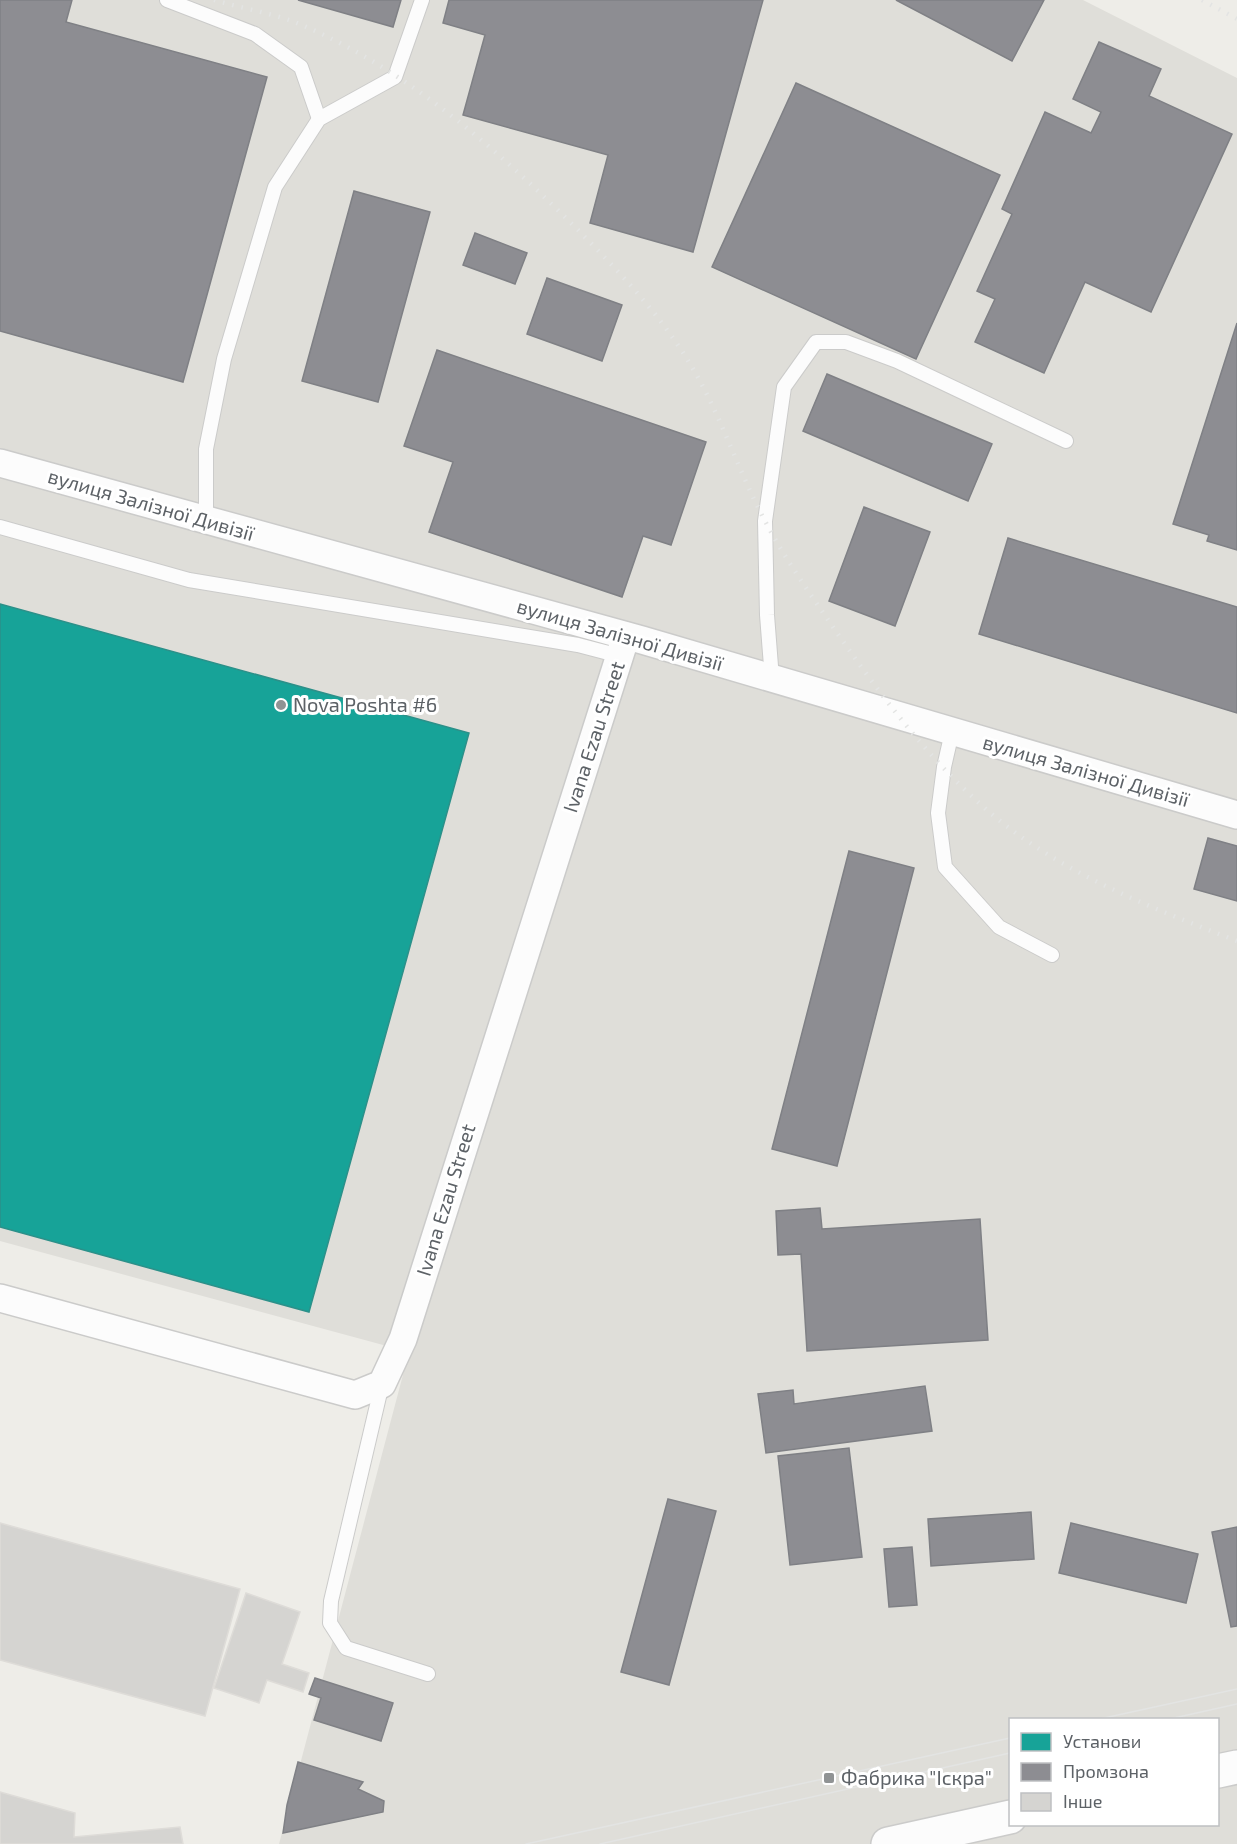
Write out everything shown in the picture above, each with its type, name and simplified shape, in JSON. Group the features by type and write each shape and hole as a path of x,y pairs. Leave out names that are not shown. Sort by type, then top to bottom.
{"street":[{"name":"вулиця Залізної Дивізії","path":"0,463 206,520 623,646 772,679 1237,815"},
{"name":"Ivana Ezau Street","path":"382,1384 403,1339 623,646"},
{"path":"0,1298 355,1395 382,1384"},
{"path":"1219,1771 1237,1767"},
{"path":"888,1844 1009,1817"}],"lane":[{"path":"167,0 255,34 301,67 319,120"},
{"path":"206,520 206,449 224,359 275,187 319,120 395,77 422,0"},
{"path":"772,679 767,615 765,520 784,387 816,342 846,342 897,361 1066,441"},
{"path":"0,527 189,580 578,645 623,646"},
{"path":"952,732 944,767 938,813 945,867 999,927 1052,955"},
{"path":"382,1384 331,1601 330,1623 346,1648 428,1674"}],"shaded area":[{"path":"0,0 1083,0 1237,78 1237,1844 279,1844 409,1352 0,1241"}],"building: Установи":[{"path":"0,604 469,733 309,1312 0,1227"}],"building: Промзона":[{"path":"0,0 72,0 66,22 267,77 183,382 0,331"},
{"path":"298,0 401,0 393,27"},
{"path":"449,0 763,0 693,252 590,223 608,155 463,115 485,35 443,23"},
{"path":"896,0 1044,0 1012,61"},
{"path":"1099,42 1161,69 1149,96 1232,134 1151,312 1085,282 1044,373 975,342 995,299 977,291 1012,214 1002,209 1045,112 1091,133 1101,112 1073,99"},
{"path":"796,83 1000,175 916,359 712,267"},
{"path":"354,191 430,212 378,402 302,381"},
{"path":"475,233 527,253 515,284 463,265"},
{"path":"547,278 622,305 602,361 527,334"},
{"path":"1237,323 1237,550 1207,541 1209,535 1173,524"},
{"path":"437,350 706,442 671,545 643,536 622,597 429,532 453,462 404,446"},
{"path":"827,374 992,444 968,501 803,431"},
{"path":"864,507 930,532 895,626 829,601"},
{"path":"1008,538 1237,607 1237,713 979,634"},
{"path":"1208,838 1237,846 1237,901 1194,889"},
{"path":"849,851 914,868 837,1166 772,1149"},
{"path":"820,1208 822,1229 980,1219 988,1340 807,1351 801,1254 778,1255 776,1211"},
{"path":"925,1386 932,1431 766,1453 758,1394 793,1390 794,1404"},
{"path":"849,1448 862,1557 790,1565 778,1456"},
{"path":"668,1499 716,1511 669,1685 621,1672"},
{"path":"1031,1512 1034,1559 931,1566 928,1519"},
{"path":"1071,1523 1198,1554 1186,1603 1059,1573"},
{"path":"1237,1527 1237,1626 1231,1627 1212,1532"},
{"path":"912,1547 917,1605 889,1607 884,1549"},
{"path":"315,1678 393,1703 381,1741 314,1720 321,1698 309,1694"},
{"path":"298,1762 363,1782 358,1789 384,1801 383,1812 283,1833 287,1805"}],"building: Інше":[{"path":"0,1523 240,1589 205,1716 0,1660"},
{"path":"246,1593 300,1612 282,1664 309,1673 303,1692 267,1680 259,1703 214,1688"},
{"path":"0,1792 75,1813 74,1837 180,1827 183,1844 0,1844"}],"tram line":[{"path":"1104,1718 1237,1689"},
{"path":"1174,1718 1237,1704"},
{"path":"526,1844 1009,1738"},
{"path":"600,1844 1009,1753"}],"railway":[{"path":"214,0 297,23 376,63 449,114 517,171 614,267 661,322 701,383 756,504 790,563 871,680 928,752 994,816 1050,856 1141,903 1237,941"},
{"path":"1202,0 1237,19"}],"place":[{"name":"Nova Poshta #6","path":"281,705"},
{"name":"Фабрика \"Іскра\"","path":"829,1778"}]}
